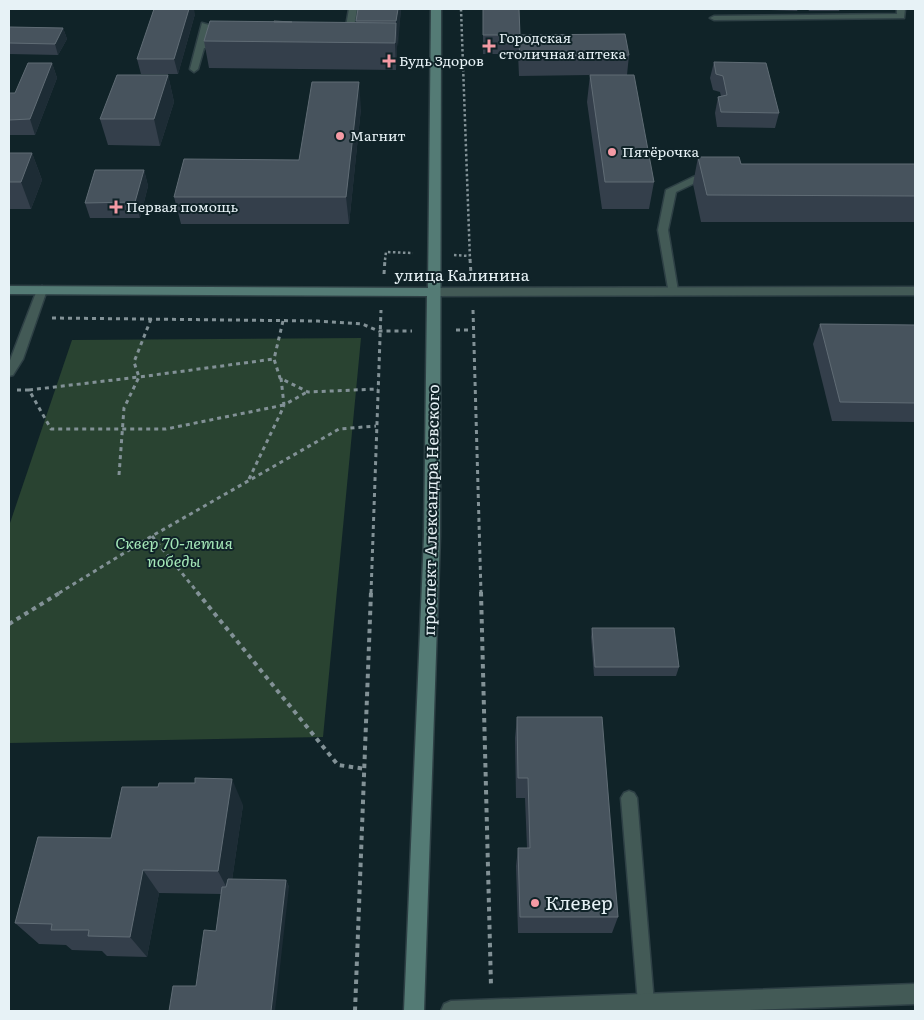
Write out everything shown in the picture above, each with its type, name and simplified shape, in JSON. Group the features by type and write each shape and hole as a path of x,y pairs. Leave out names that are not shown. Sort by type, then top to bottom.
{"main road":[{"name":"проспект Александра Невского","path":"414,1011 432,536 436,9"},
{"name":"улица Калинина","path":"9,290 433,292"}],"street":[{"name":"улица Калинина","path":"433,292 915,291"},
{"path":"451,1011 915,994"}],"lane":[{"path":"337,44 347,44 352,9"},
{"path":"714,18 901,16 901,9"},
{"path":"194,70 205,25"},
{"path":"200,45 229,45"},
{"path":"673,292 663,230 671,190 696,179 723,175"},
{"path":"9,372 16,359 42,290"},
{"path":"629,798 646,1003"}],"path":[{"path":"460,9 469,256"},
{"path":"32,317 283,321 362,324 379,330 366,768 355,1011"},
{"path":"118,475 124,429 124,408 139,377 134,362 151,319"},
{"path":"248,481 284,405 280,378 274,359 283,321"},
{"path":"472,330 492,1009"},
{"path":"9,390 28,390 274,359"},
{"path":"280,378 308,392"},
{"path":"28,390 51,428 166,429 284,405 308,392 378,388"},
{"path":"9,624 152,536 339,429 376,426"},
{"path":"152,536 338,765 366,768"}],"green space":[{"name":"Сквер 70-летия победы","path":"361,338 323,737 9,743 9,526 72,340"}],"building":[{"path":"154,9 189,9 174,59 137,59"},
{"path":"358,9 398,9 396,21 356,21"},
{"path":"483,9 519,9 520,35 625,34 629,55 520,56 518,35 483,35"},
{"path":"210,21 396,23 395,43 204,41"},
{"path":"9,27 63,28 55,44 9,43"},
{"path":"714,62 766,63 779,113 721,112 718,97 727,95 723,76 716,74"},
{"path":"28,63 52,63 30,119 9,120 9,93 15,93"},
{"path":"117,75 168,75 154,119 100,119"},
{"path":"590,75 634,75 654,182 605,182"},
{"path":"312,82 359,82 346,197 174,197 184,159 299,160"},
{"path":"9,153 32,153 21,182 9,182"},
{"path":"698,157 739,157 741,164 915,164 915,196 707,195"},
{"path":"95,170 144,170 135,202 85,203"},
{"path":"820,324 915,325 915,403 840,402"},
{"path":"592,628 674,628 679,667 595,667"},
{"path":"517,717 602,717 618,917 520,917 518,848 530,848 528,778 518,778"},
{"path":"195,778 232,779 218,871 143,870 130,937 88,936 89,930 51,930 52,924 15,923 38,837 111,838 122,787 158,787 159,783 195,783"},
{"path":"228,879 286,880 271,1011 169,1011 173,986 196,986 204,930 216,931 222,887 226,887"}],"place":[{"name":"Городская столичная аптека","path":"489,46"},
{"name":"Будь Здоров","path":"389,61"},
{"name":"Магнит","path":"340,136"},
{"name":"Пятёрочка","path":"612,152"},
{"name":"Первая помощь","path":"116,207"},
{"name":"Клевер","path":"535,903"}]}
